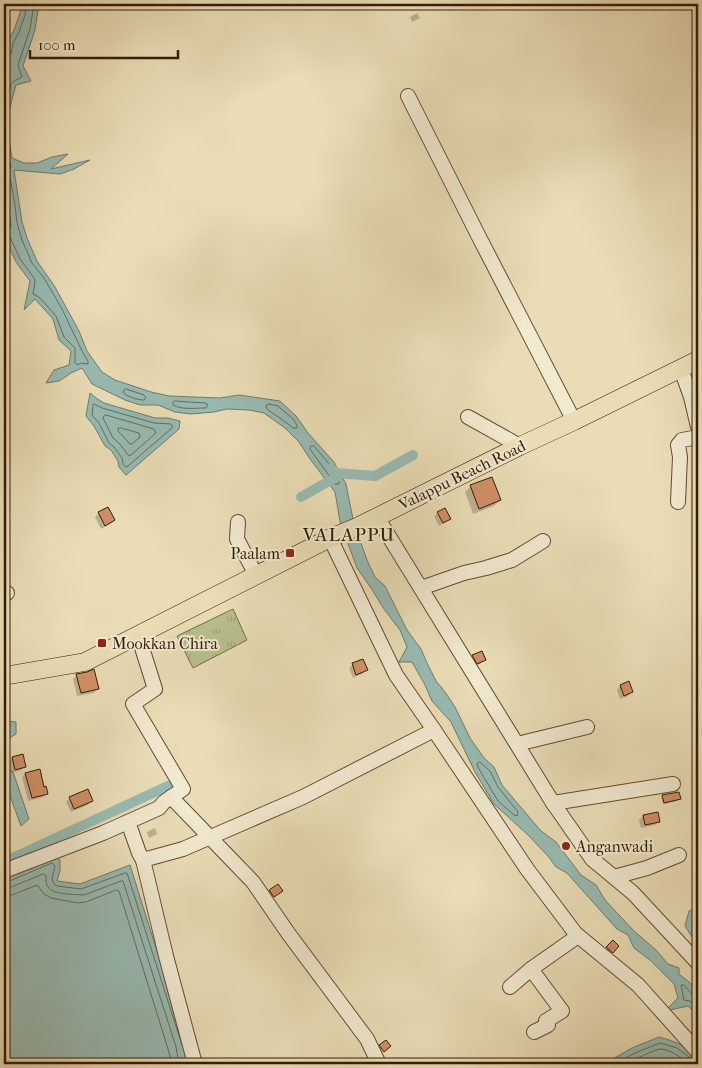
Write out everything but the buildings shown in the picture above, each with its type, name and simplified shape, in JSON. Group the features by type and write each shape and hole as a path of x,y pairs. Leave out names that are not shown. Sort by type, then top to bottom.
{"main road":[{"name":"Valappu Beach Road","path":"4,676 85,662 256,575 698,360"}],"street":[{"path":"408,96 574,421"},
{"path":"681,369 691,397 698,427"},
{"path":"468,417 520,446"},
{"path":"678,502 680,457 678,444 682,440 698,437"},
{"path":"377,517 553,803 592,859 633,893 698,963"},
{"path":"238,522 236,539 256,575"},
{"path":"343,533 396,675 527,869 578,936 638,985 698,1052"},
{"path":"420,588 464,572 512,560 543,541"},
{"path":"4,871 103,833 159,808 164,802 183,789 134,704 154,689 138,635"},
{"path":"517,744 587,727"},
{"path":"143,860 184,849 303,797 434,730"},
{"path":"553,803 673,784"},
{"path":"171,797 253,882 288,933 367,1039 379,1064"},
{"path":"128,822 143,860 195,1064"},
{"path":"614,877 647,868 680,855"},
{"path":"510,987 531,969 578,936"},
{"path":"531,969 562,1011 546,1020 548,1025 534,1032"}],"green space":[{"path":"233,609 247,640 193,668 177,636"}],"water":[{"path":"21,4 39,4 35,30 23,66 31,81 16,85 8,117 12,158 24,163 37,163 52,157 68,154 51,169 90,160 60,174 14,170 22,222 37,261 55,287 79,331 87,351 102,372 115,380 151,392 169,396 220,398 239,395 280,401 296,416 308,433 334,462 346,484 353,519 375,577 385,586 407,630 421,649 436,681 455,707 470,738 484,758 494,767 502,785 541,831 556,842 581,875 596,885 605,900 634,931 656,950 668,964 679,968 679,974 698,993 698,1015 688,1006 665,1011 678,998 674,984 650,960 634,948 628,935 617,929 567,873 556,867 528,835 494,804 475,772 451,722 432,701 412,662 399,662 407,647 400,630 357,568 341,527 335,492 299,442 285,428 264,413 249,410 227,409 191,414 175,412 158,405 140,405 92,384 82,368 59,381 46,383 54,370 69,365 71,351 59,340 53,319 35,299 24,310 30,281 16,262 5,238 4,63 8,41 20,13"},
{"path":"90,393 104,403 155,418 168,418 180,421 179,429 126,475 119,467 118,461 111,450 105,446 86,416"},
{"path":"4,721 16,722 16,734 4,741"},
{"path":"4,765 13,772 29,819 21,826 4,779"},
{"path":"54,857 60,860 57,881 80,884 130,865 191,1064 4,1064 4,878"},
{"path":"698,906 698,946 685,926 689,911"},
{"path":"659,1037 685,1047 698,1058 698,1064 604,1064 632,1048"}],"waterway":[{"path":"331,468 336,473 375,476 413,455"},
{"path":"301,497 338,476"},
{"path":"4,862 170,785"}],"place":[{"name":"Paalam","path":"290,553"},
{"name":"Mookkan Chira","path":"102,643"},
{"name":"Anganwadi","path":"566,846"}],"district":[{"name":"VALAPPU","path":"349,535"}]}
